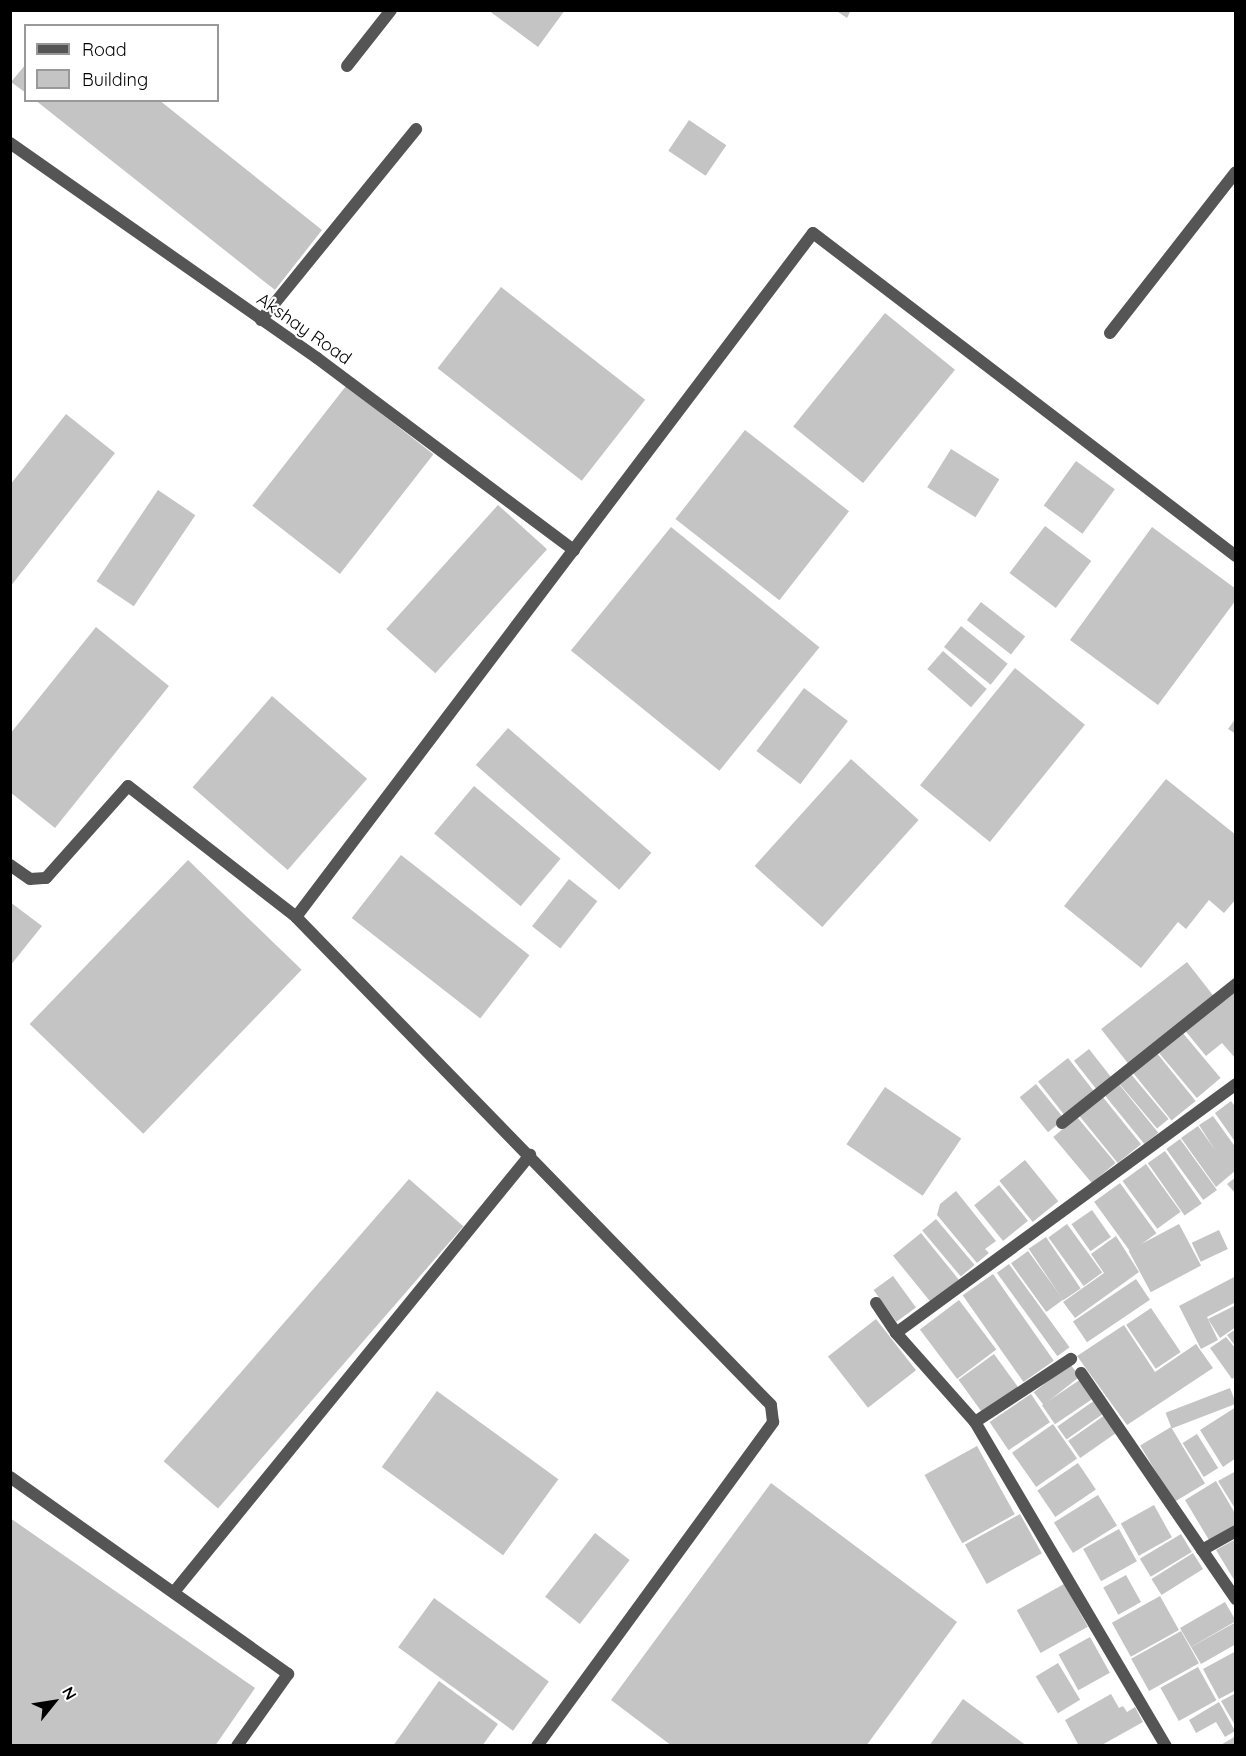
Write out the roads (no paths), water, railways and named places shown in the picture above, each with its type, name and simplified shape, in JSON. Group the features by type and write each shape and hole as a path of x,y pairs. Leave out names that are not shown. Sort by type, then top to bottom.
{"street":[{"path":"347,66 391,10"},
{"path":"261,320 416,129"},
{"name":"Akshay Road","path":"10,143 316,357 574,550"},
{"path":"1110,333 1236,172"},
{"path":"296,917 813,233 1236,556"},
{"path":"10,865 30,879 46,878 128,786 296,917 762,1391 771,1405 774,1422 537,1746"},
{"path":"1062,1123 1236,984"},
{"path":"896,1334 1236,1084"},
{"path":"174,1592 530,1155"},
{"path":"876,1303 896,1334 975,1422 1166,1746"},
{"path":"975,1422 1071,1359"},
{"path":"1082,1373 1236,1599"},
{"path":"10,1477 288,1674 237,1746"},
{"path":"1202,1550 1236,1531"}]}
